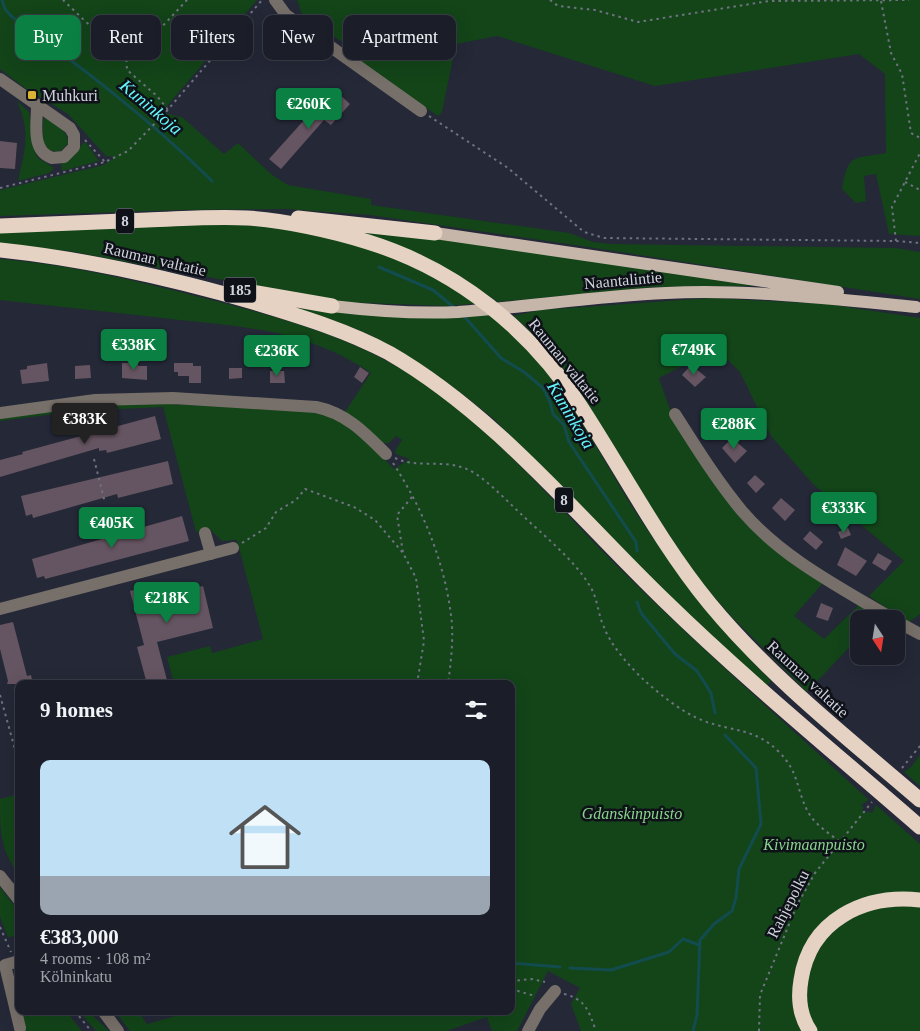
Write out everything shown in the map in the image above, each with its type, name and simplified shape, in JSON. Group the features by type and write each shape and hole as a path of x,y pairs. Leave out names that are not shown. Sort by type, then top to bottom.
{"highway":[{"name":"Rauman valtatie","path":"0,226 250,218 340,234 400,253 460,284 514,326 558,376 580,406 662,539 686,573 730,628 812,708 920,800"},
{"name":"185","path":"250,218 338,221 435,232"},
{"name":"Rauman valtatie","path":"0,250 67,258 148,274 223,293 334,328 387,352 448,392 483,420 664,601 920,828"},
{"name":"185","path":"148,274 332,306"},
{"path":"810,1031 801,1009 800,988 806,958 820,935 838,916 860,906 878,900 920,900"}],"main road":[{"name":"Naantalintie","path":"435,232 766,280 918,307"},
{"name":"Naantalintie","path":"332,306 417,313 630,295 714,292 787,295 918,307"}],"street":[{"path":"275,0 286,15 421,111"},
{"path":"0,79 64,122 74,135 74,147 68,154 55,159 46,156 39,147 37,139 38,106"},
{"path":"0,413 95,400 173,398 316,407 337,412 347,418 386,454"},
{"path":"675,414 707,463 743,512 774,541 821,576 878,610"},
{"path":"205,533 211,554"},
{"path":"0,609 233,548"},
{"path":"905,626 920,634"},
{"path":"0,876 15,895"},
{"path":"10,963 5,994 20,1028"},
{"path":"528,1031 540,1009 555,992"},
{"path":"106,1015 118,1031"}],"path":[{"path":"63,0 91,25"},
{"path":"161,28 187,0"},
{"path":"0,188 105,162 128,151 168,110 262,0"},
{"path":"550,0 558,6 594,10 638,22 769,1 909,0"},
{"path":"881,1 891,54 902,74 911,133 920,138"},
{"path":"126,60 127,70 157,96 168,110"},
{"path":"421,111 508,168 584,232 604,238 896,240 920,244"},
{"path":"74,135 87,141 105,162"},
{"path":"896,240 892,207 920,153"},
{"path":"905,182 920,190"},
{"path":"386,454 426,523 440,567 451,616 448,680"},
{"path":"386,454 400,460 455,465 474,473 497,490 558,549 592,588 604,629 614,645 644,680 668,700 698,718 750,732 772,746 794,770 807,810 812,818 838,841"},
{"path":"94,459 105,503"},
{"path":"233,548 266,528 276,512 296,500 306,490 354,507 375,520 403,553 416,578 424,641 417,680"},
{"path":"403,553 397,515 412,497"},
{"path":"0,695 15,749"},
{"path":"900,769 920,746"},
{"name":"Rahjepolku","path":"760,1031 758,1007 766,976 797,905 815,873 838,841 872,802"},
{"path":"0,927 10,963"},
{"path":"515,981 532,979 546,982"},
{"path":"515,990 537,997"},
{"path":"574,996 586,1005 596,1031"},
{"path":"78,1015 91,1031"}],"green space":[{"path":"0,0 257,0 244,15 171,15 171,60 206,60 162,112 183,118 224,154 238,143 271,174 288,185 371,199 371,205 569,233 593,242 611,244 896,248 920,252 920,299 370,215 287,209 182,210 0,216 0,190 104,165 115,157 106,156 68,114 25,88 0,69"},
{"path":"297,0 920,0 920,236 889,234 876,174 864,176 866,201 856,203 842,189 844,177 850,163 860,157 886,153 885,74 859,54 655,86 497,36 456,44 456,15 343,15 343,43 333,36 333,15 302,14"},
{"path":"361,60 453,60 442,112 438,116 360,63"},
{"path":"17,101 29,112 35,153 38,158 54,168 49,173 18,181 24,150 25,132"},
{"path":"45,118 61,128 68,139 68,144 59,152 49,150 43,141 43,119"},
{"path":"83,143 86,143 99,161 62,171 61,164 73,156"},
{"path":"225,224 309,232 370,247 414,265 482,303 446,306 341,302 69,251 0,245 0,231"},
{"path":"338,228 376,229 664,270 754,286 655,287 498,302 463,279"},
{"name":"Gdanskinpuisto","path":"0,259 53,265 105,274 233,305 307,327 379,357 432,389 488,435 647,595 869,800 861,805 864,808 862,810 866,813 868,811 872,813 876,805 920,844 920,895 889,894 807,947 805,1031 581,1031 571,1004 580,988 548,971 517,1031 492,1031 487,1017 446,1031 130,1031 118,1015 141,1015 147,1024 180,1015 515,1015 515,680 173,680 167,657 210,646 212,653 263,639 237,540 222,541 209,528 196,532 163,407 77,411 0,421 0,417 77,406 148,403 329,412 364,438 394,469 410,459 396,454 395,451 402,440 396,436 389,443 381,443 345,412 371,373 346,358 296,338 245,327 0,300"},
{"path":"710,298 827,304 920,318 920,614 908,623 905,621 905,610 889,610 869,596 904,561 813,484 771,436 740,372 716,348 659,378 669,407 722,490 822,584 794,616 824,639 850,614 850,647 807,692 731,616 695,575 565,374 527,328 513,316 541,310"},
{"path":"301,307 489,315 515,336 558,386 646,528 675,568 721,626 771,681 767,686 675,602 482,409 399,350 354,328 301,310"},
{"path":"859,605 867,610 854,610"},
{"path":"920,755 920,786 904,772 911,767"},
{"path":"15,795 15,869 2,840 0,799"},
{"path":"0,887 15,907 15,936 8,937 0,917"},
{"path":"884,906 920,906 920,1031 818,1031 811,1020 806,994 810,968 815,955 821,944 835,928 855,916"},
{"path":"21,1015 69,1015 82,1031 23,1031"},
{"path":"82,1015 92,1015 109,1031 96,1031"}],"building":[{"path":"338,93 350,104 331,125 324,120 281,169 269,159 314,109 319,114"},
{"path":"0,141 17,143 15,169 0,168"},
{"path":"47,363 49,381 22,384 20,370 27,369 27,366"},
{"path":"122,363 138,363 138,366 147,366 147,380 122,378"},
{"path":"174,363 193,363 193,366 201,366 201,383 189,383 189,376 178,376 178,372 174,372"},
{"path":"90,365 91,378 75,379 75,366"},
{"path":"691,365 706,377 695,387 682,375"},
{"path":"360,367 369,373 362,383 354,377"},
{"path":"229,368 242,368 242,378 229,379"},
{"path":"270,371 284,371 285,383 270,383"},
{"path":"717,408 726,417 716,428 706,418"},
{"path":"155,416 161,439 107,453 106,450 99,451 99,448 0,477 0,460 23,454 22,452"},
{"path":"732,438 747,451 735,463 722,448"},
{"path":"168,461 173,484 118,498 117,494 33,518 32,514 26,516 21,496"},
{"path":"755,475 765,484 756,493 747,483"},
{"path":"781,498 795,510 785,521 772,508"},
{"path":"182,516 189,541 45,579 44,576 37,578 32,559"},
{"path":"848,528 851,535 841,539 838,532"},
{"path":"810,531 823,542 816,550 803,539"},
{"path":"845,547 867,561 856,576 837,565"},
{"path":"878,553 892,561 885,571 872,563"},
{"path":"149,586 152,599 203,586 213,628 157,642 167,680 146,680 137,647 144,645 130,591"},
{"path":"821,603 833,608 828,621 816,617"},
{"path":"13,622 27,676 31,675 32,680 15,680 15,684 7,684 8,681 0,649 0,625"}],"waterway":[{"name":"Kuninkoja","path":"2,0 5,9 11,16 115,94 212,181"},
{"name":"Kuninkoja","path":"379,267 433,290 456,309"},
{"name":"Kuninkoja","path":"463,315 501,358 524,372 543,388 550,402 553,414 564,425 569,442 636,542 637,551"},
{"name":"Kuninkoja","path":"637,602 641,613 675,654 697,671 711,693 715,713"},
{"name":"Kuninkoja","path":"693,1031 697,1015 700,940 714,924 732,911 736,898 739,869 761,824 756,768 725,735"},
{"path":"570,968 611,970 669,952 683,939 699,945"},
{"path":"515,963 560,967"}],"place":[{"name":"Muhkuri","path":"32,95"}],"park label":[{"name":"Kivimaanpuisto","path":"814,844"}]}
